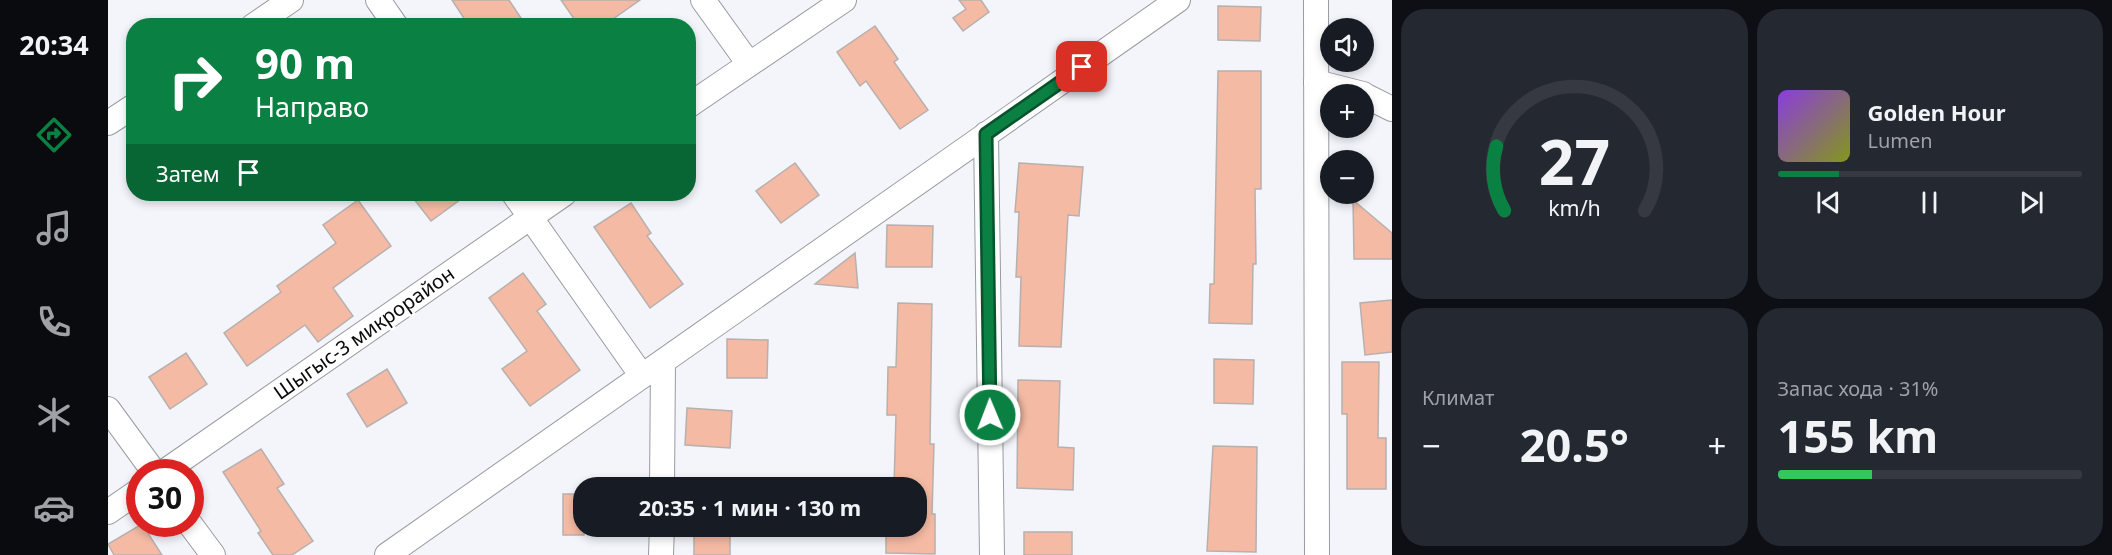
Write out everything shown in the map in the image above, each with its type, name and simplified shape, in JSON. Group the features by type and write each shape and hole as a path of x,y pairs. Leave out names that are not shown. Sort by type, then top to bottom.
{"street":[{"path":"265,18 291,0"},
{"path":"378,0 390,18"},
{"path":"703,0 748,64"},
{"path":"696,100 844,0"},
{"path":"387,555 1178,0"},
{"path":"1316,0 1317,555"},
{"path":"1316,82 1323,84"},
{"path":"1374,100 1392,109"},
{"path":"108,123 126,111"},
{"path":"986,134 992,555"},
{"path":"519,201 642,376"},
{"name":"Шыгыс-3 микрорайон","path":"183,459 554,201"},
{"path":"662,477 663,362"},
{"path":"108,409 145,459"},
{"path":"108,512 126,500"},
{"path":"200,537 213,555"},
{"path":"662,537 662,555"}],"building":[{"path":"452,0 509,0 521,18 464,18"},
{"path":"561,0 640,0 614,18 573,18"},
{"path":"959,0 981,0 989,12 963,31 953,18 966,9"},
{"path":"1218,6 1261,7 1260,41 1218,40"},
{"path":"875,26 898,59 894,62 928,110 900,129 866,81 860,86 837,52"},
{"path":"1218,71 1261,71 1261,189 1255,189 1256,264 1253,264 1252,324 1209,323 1210,284 1214,284"},
{"path":"795,163 819,195 781,223 756,191"},
{"path":"1019,163 1083,167 1079,216 1068,215 1061,347 1019,346 1021,277 1016,277 1019,212 1015,212"},
{"path":"359,201 391,246 333,288 353,316 318,342 305,325 247,366 224,333 281,292 277,286 336,243 323,225"},
{"path":"415,201 458,201 431,221"},
{"path":"631,203 651,233 647,236 683,284 650,308 594,227"},
{"path":"1353,204 1358,204 1392,233 1392,259 1354,259"},
{"path":"887,225 933,226 932,267 886,267"},
{"path":"855,253 858,288 815,284"},
{"path":"523,273 546,304 537,311 580,370 530,406 502,369 527,351 489,298"},
{"path":"1392,300 1392,352 1365,355 1360,303"},
{"path":"898,303 932,304 930,444 934,444 932,514 935,514 935,554 886,553 886,537 927,537 927,477 894,477 896,415 887,415 888,367 896,367"},
{"path":"727,339 768,340 767,378 727,378"},
{"path":"186,353 207,384 170,409 149,377"},
{"path":"1214,359 1254,360 1253,404 1214,403"},
{"path":"1342,362 1379,362 1378,438 1386,438 1386,489 1347,489 1347,414 1342,414"},
{"path":"387,369 407,403 367,427 347,394"},
{"path":"1018,380 1060,381 1058,447 1074,448 1073,490 1017,488"},
{"path":"687,408 732,411 730,448 685,445"},
{"path":"1213,446 1257,447 1256,552 1207,551"},
{"path":"261,449 284,484 277,488 313,541 292,555 273,555 258,533 261,531 223,472"},
{"path":"563,494 573,494 573,535 563,535"},
{"path":"1024,532 1072,532 1072,555 1024,555"},
{"path":"126,533 126,537 150,537 162,555 114,555 108,544"},
{"path":"694,537 730,537 730,555 694,555"}],"route":[{"path":"990,415 986,134 1082,67"}]}
